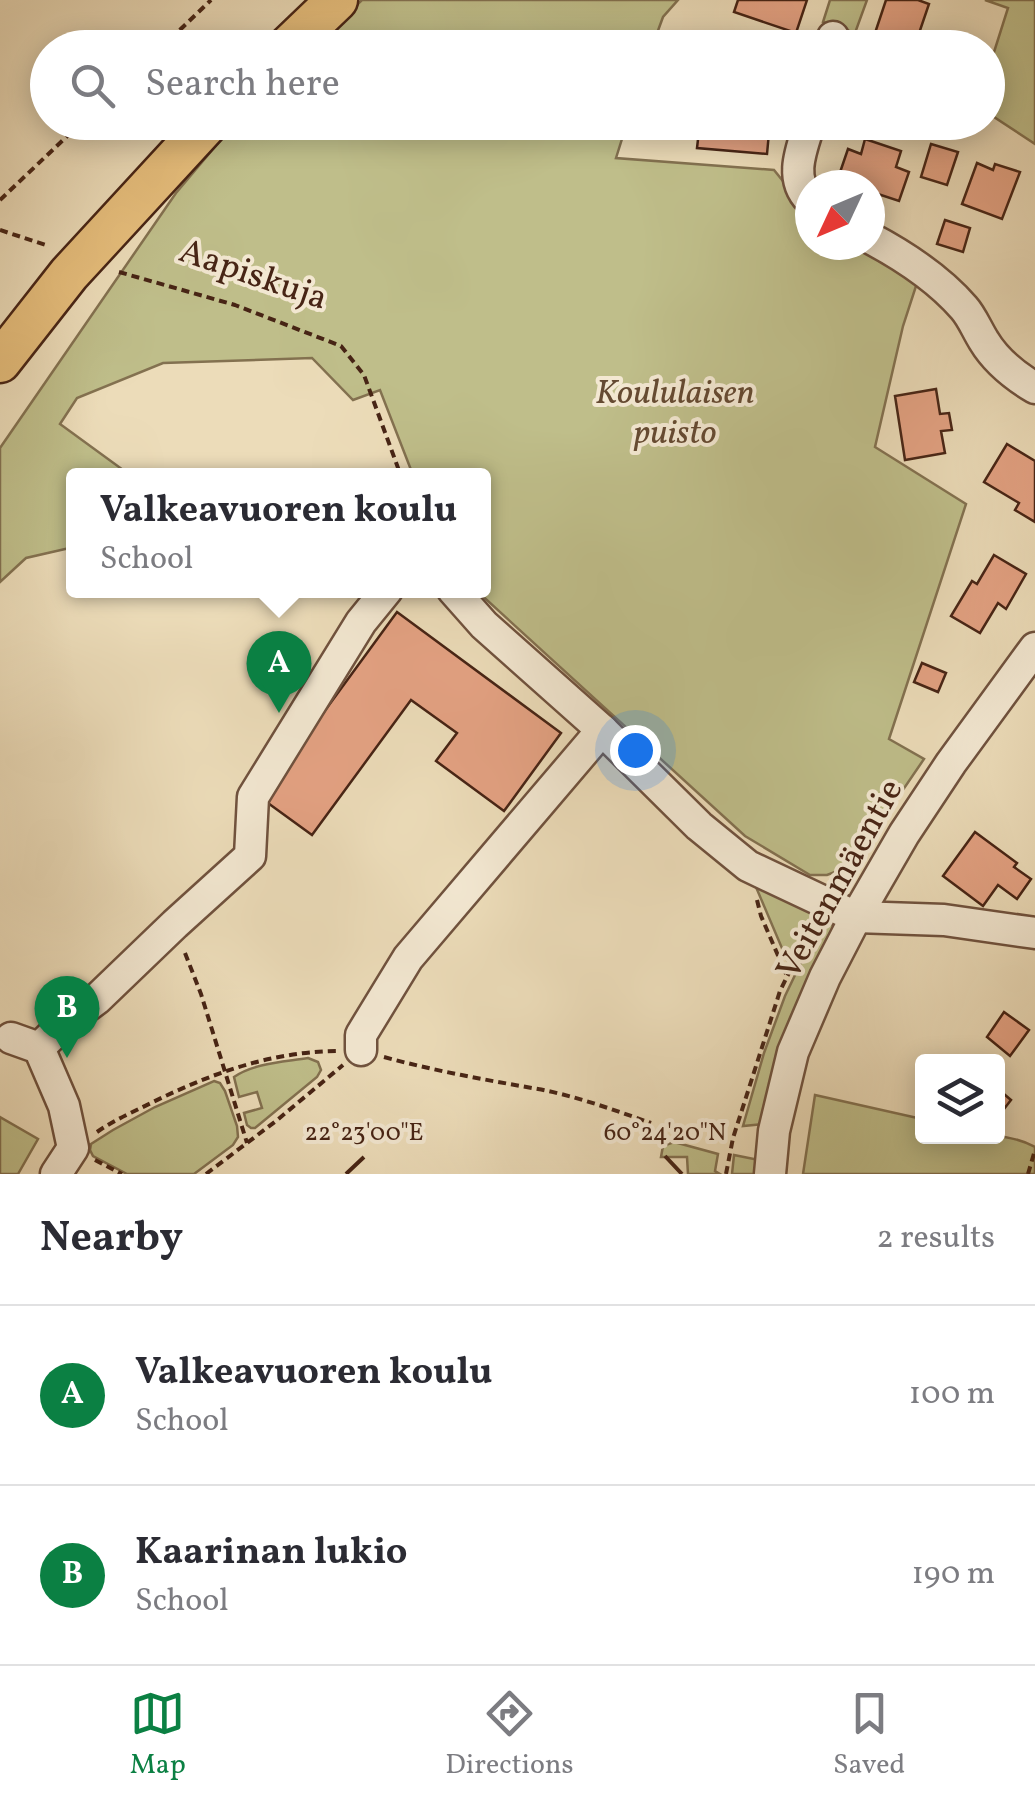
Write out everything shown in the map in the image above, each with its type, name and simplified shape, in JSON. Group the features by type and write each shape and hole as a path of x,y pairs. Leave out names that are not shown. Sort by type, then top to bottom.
{"main road":[{"path":"306,30 337,0"},
{"path":"0,362 69,274 192,140"}],"street":[{"path":"796,170 805,140"},
{"path":"885,246 946,289 967,311 986,346 1015,376 1035,388"},
{"path":"56,1174 72,1148 64,1106 25,1043 97,999 250,856 252,797 380,598"},
{"path":"460,598 484,625 602,730 699,826 748,866 856,917 944,920 1035,934"},
{"name":"Veitenmäentie","path":"770,1174 774,1131 793,1052 825,977 904,834 1035,648"},
{"path":"361,1050 361,1035 408,958 602,730"}],"path":[{"path":"179,30 210,0"},
{"path":"0,200 63,140"},
{"path":"0,230 50,246"},
{"name":"Aapiskuja","path":"118,272 235,305 341,346 364,375 398,468"},
{"path":"748,866 761,916 787,976"},
{"path":"174,924 201,994 247,1143"},
{"path":"206,1174 361,1050"},
{"path":"72,1148 109,1123 224,1070 314,1051 361,1050 429,1070 540,1090 651,1123"},
{"path":"1028,1174 1035,1150"}],"green space":[{"path":"362,0 678,0 663,17 658,30 330,30"},
{"path":"830,0 867,0 856,30 823,22"},
{"path":"985,0 1035,0 1035,144 1005,124 1005,30 1001,30 1008,8"},
{"name":"Koululaisen puisto","path":"221,140 622,140 616,158 774,170 795,196 795,260 885,260 917,283 875,447 966,504 889,739 924,759 851,866 827,875 810,875 745,836 485,598 491,598 491,468 410,468 380,390 353,400 312,358 163,363 77,398 60,424 120,468 66,468 66,549 26,558 0,582 0,448 176,193"},
{"path":"753,880 814,912 790,960 787,960"},
{"path":"829,920 832,935 764,1124 743,1126 785,996 820,923"},
{"path":"308,1058 318,1062 321,1070 317,1077 255,1128 247,1125 244,1113 262,1108 257,1092 239,1097 234,1077 260,1066"},
{"path":"214,1081 225,1091 238,1137 194,1174 127,1174 93,1156 91,1144 113,1130"},
{"path":"815,1095 915,1117 915,1144 1005,1144 1005,1138 1035,1147 1035,1174 803,1174"},
{"path":"0,1117 38,1139 18,1174 0,1174"},
{"path":"674,1142 718,1154 715,1171 720,1174 688,1174 687,1157 661,1157 663,1146"},
{"path":"734,1155 759,1160 759,1174 732,1174"}],"building":[{"path":"738,0 807,0 797,30 734,12"},
{"path":"886,0 929,4 920,30 876,30"},
{"path":"698,140 768,140 767,154 697,148"},
{"path":"868,140 901,151 896,167 909,172 899,201 885,196 885,170 841,170 848,149 861,154"},
{"path":"931,144 958,152 947,185 921,177"},
{"path":"977,163 993,170 995,164 1020,172 1002,219 962,204"},
{"path":"945,220 970,228 963,252 937,244"},
{"path":"936,389 940,414 949,413 952,430 941,431 945,453 905,460 895,396"},
{"path":"1007,444 1035,461 1035,522 1015,510 1019,503 984,482"},
{"path":"994,555 1026,574 1006,609 998,603 980,633 951,616 972,581 977,584"},
{"path":"397,612 561,733 504,811 436,761 457,733 411,700 312,835 261,798"},
{"path":"922,663 946,673 938,692 914,682"},
{"path":"975,832 1017,863 1014,867 1031,879 1017,899 998,885 983,906 943,876"},
{"path":"1004,1012 1029,1030 1010,1056 987,1037"}],"place":[{"name":"Valkeavuoren koulu","path":"279,713"},
{"name":"Kaarinan lukio","path":"67,1058"}]}
